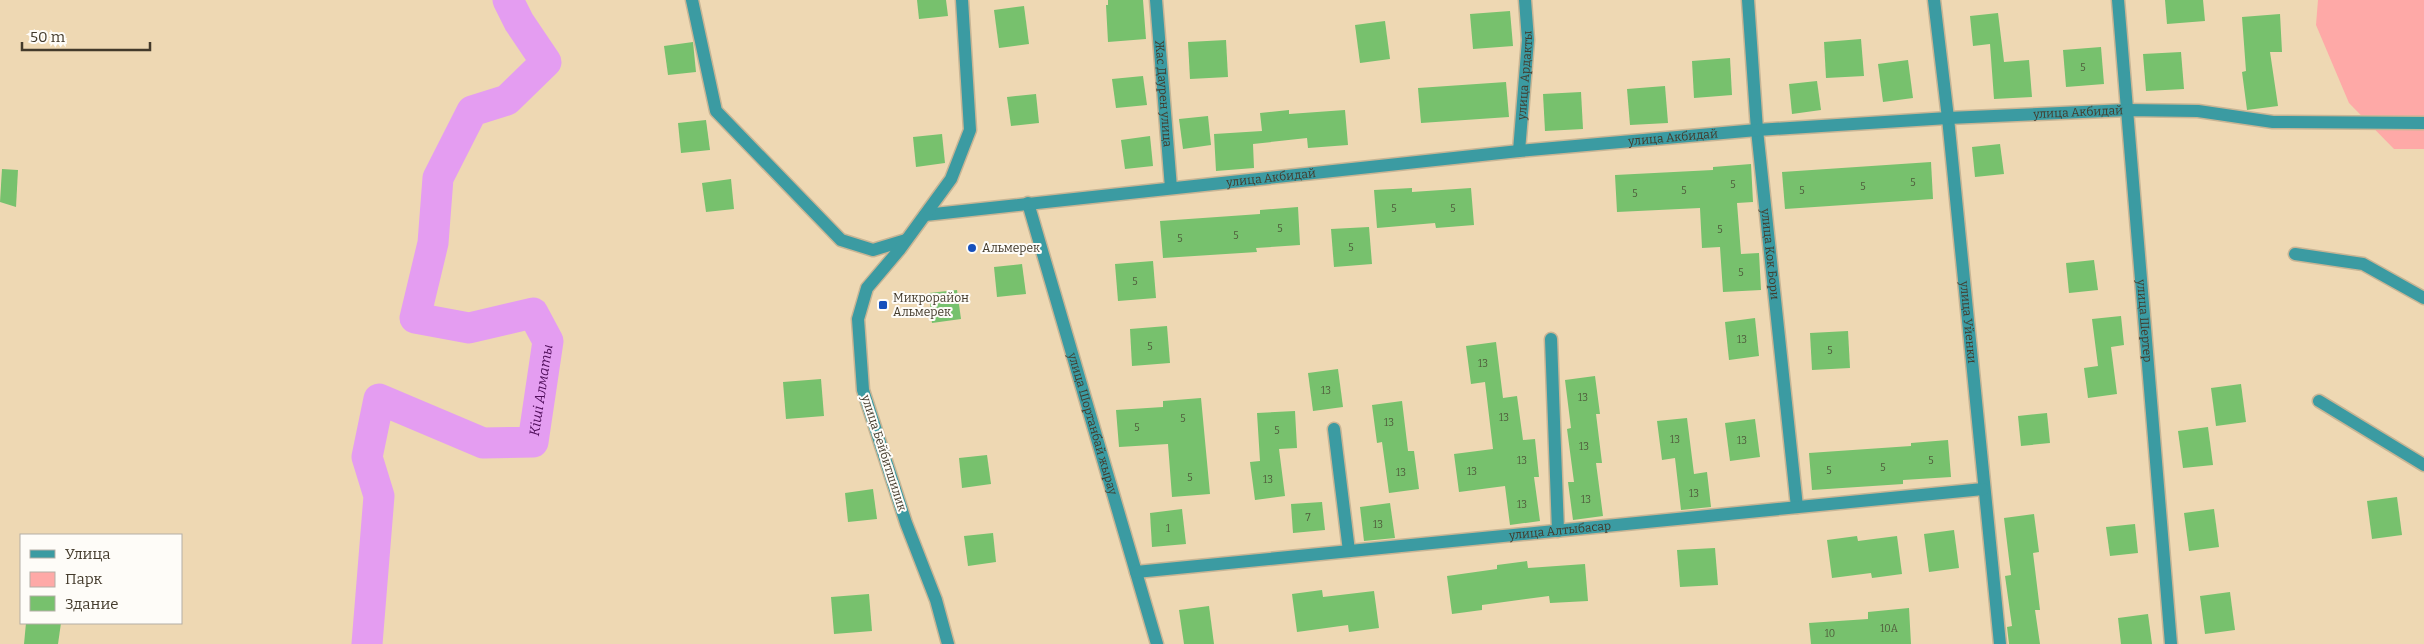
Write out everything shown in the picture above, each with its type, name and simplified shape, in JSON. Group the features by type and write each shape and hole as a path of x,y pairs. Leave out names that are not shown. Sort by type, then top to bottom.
{"street":[{"path":"692,0 716,111 841,240 874,250 906,240"},
{"path":"925,215 952,179 970,130 962,0"},
{"name":"Жас Даурен улица","path":"1156,0 1171,188"},
{"name":"улица Ардакты","path":"1519,150 1528,40 1525,0"},
{"name":"улица Кок Бори","path":"1748,0 1757,130 1797,507"},
{"name":"улица Уйенки","path":"1934,0 1948,118 1983,489 2000,644"},
{"name":"улица Шертер","path":"2118,0 2170,644"},
{"name":"улица Акбидай","path":"925,215 1519,150 1757,130 1948,118 2127,110 2198,111 2273,122 2424,123"},
{"name":"улица Шортанбай жырау","path":"1028,203 1157,644"},
{"name":"улица Бейбитшилик","path":"925,215 867,288 858,319 863,390 906,523 936,600 948,644"},
{"path":"2295,254 2363,264 2424,298"},
{"path":"1551,339 1558,530"},
{"path":"2320,401 2424,466"},
{"path":"1334,429 1350,551"},
{"name":"улица Алтыбасар","path":"1136,572 1983,489"}],"green space":[{"path":"2318,0 2424,0 2424,149 2394,149 2349,103 2316,25"}],"building":[{"path":"917,0 946,0 948,16 919,19"},
{"path":"1108,0 1143,0 1146,39 1108,42 1106,5 1108,5"},
{"path":"2165,0 2203,0 2205,21 2167,24"},
{"path":"1024,6 1029,44 999,48 994,10"},
{"path":"1510,11 1513,46 1473,49 1470,14"},
{"path":"1998,13 2004,62 2029,60 2032,97 1994,99 1990,44 1973,46 1970,16"},
{"path":"2280,14 2282,52 2270,52 2278,106 2247,110 2242,72 2246,71 2242,17"},
{"path":"1385,21 1390,59 1360,63 1355,25"},
{"path":"1861,39 1864,76 1826,78 1824,42"},
{"path":"1226,40 1228,77 1190,79 1188,42"},
{"path":"693,42 696,72 668,75 664,46"},
{"path":"2101,47 2104,84 2066,87 2063,50"},
{"path":"2181,52 2184,89 2146,91 2143,54"},
{"path":"1730,58 1732,95 1694,98 1692,61"},
{"path":"1908,60 1913,98 1883,102 1878,64"},
{"path":"1143,76 1147,105 1116,108 1112,79"},
{"path":"1817,81 1821,110 1792,114 1789,84"},
{"path":"1506,82 1509,117 1421,123 1418,88"},
{"path":"1665,86 1668,123 1630,125 1627,89"},
{"path":"1581,92 1583,129 1545,131 1543,94"},
{"path":"1036,94 1039,123 1011,126 1007,97"},
{"path":"1289,110 1289,114 1345,110 1348,145 1308,148 1307,138 1253,144 1254,168 1216,171 1214,134 1262,131 1260,113"},
{"path":"1208,116 1211,145 1183,149 1179,119"},
{"path":"706,120 710,150 681,153 678,123"},
{"path":"942,134 945,163 916,167 913,137"},
{"path":"1150,136 1153,166 1125,169 1121,140"},
{"path":"2000,144 2004,174 1975,177 1972,147"},
{"path":"1931,162 1933,199 1785,209 1782,172"},
{"path":"1751,164 1753,202 1737,203 1741,254 1759,253 1761,290 1723,292 1720,247 1702,248 1700,208 1617,212 1615,175 1713,170 1713,167"},
{"path":"2,169 18,170 16,207 0,202"},
{"path":"731,179 734,209 706,212 702,183"},
{"path":"1412,188 1412,192 1471,188 1474,225 1436,228 1435,223 1377,228 1374,190"},
{"path":"1298,207 1300,245 1256,248 1257,252 1163,258 1160,221 1260,214 1260,210"},
{"path":"1369,227 1372,264 1334,267 1331,229"},
{"path":"2094,260 2098,290 2069,293 2066,263"},
{"path":"1153,261 1156,298 1118,301 1115,264"},
{"path":"1022,264 1026,294 997,297 994,267"},
{"path":"957,290 961,319 932,323 929,293"},
{"path":"2121,316 2124,345 2111,347 2117,394 2088,398 2084,368 2098,366 2092,319"},
{"path":"1755,318 1759,356 1729,360 1725,322"},
{"path":"1167,326 1170,363 1132,366 1130,329"},
{"path":"1848,331 1850,368 1812,370 1810,333"},
{"path":"1496,342 1503,398 1517,396 1523,440 1535,439 1539,477 1534,477 1540,521 1510,525 1505,486 1459,492 1454,454 1493,449 1485,382 1471,384 1466,346"},
{"path":"1338,369 1343,407 1313,411 1308,373"},
{"path":"1595,376 1600,414 1596,414 1602,463 1596,463 1603,516 1573,520 1568,482 1574,482 1567,429 1571,428 1565,380"},
{"path":"821,379 824,416 786,419 783,382"},
{"path":"2241,384 2246,422 2216,426 2211,388"},
{"path":"1201,398 1210,494 1172,497 1168,444 1119,447 1116,410 1163,407 1163,401"},
{"path":"1402,401 1408,451 1414,451 1419,489 1389,493 1382,442 1377,443 1372,405"},
{"path":"1295,411 1297,448 1279,449 1285,496 1255,500 1250,462 1260,461 1257,413"},
{"path":"2047,413 2050,443 2021,446 2018,416"},
{"path":"1687,418 1694,474 1707,472 1711,507 1681,510 1675,458 1662,460 1657,421"},
{"path":"1755,419 1760,457 1730,461 1725,423"},
{"path":"2208,427 2213,465 2183,468 2178,431"},
{"path":"1948,440 1951,477 1903,480 1903,484 1812,490 1809,453 1911,446 1911,443"},
{"path":"987,455 991,484 962,488 959,458"},
{"path":"873,489 877,519 848,522 845,493"},
{"path":"2397,497 2402,535 2372,539 2367,501"},
{"path":"1322,502 1325,530 1293,533 1291,504"},
{"path":"1390,503 1395,538 1364,541 1360,507"},
{"path":"1182,509 1186,544 1152,547 1150,513"},
{"path":"2214,509 2219,547 2189,551 2184,513"},
{"path":"2034,514 2039,552 2033,553 2040,610 2035,610 2040,644 2009,644 2007,627 2012,626 2005,576 2011,575 2004,518"},
{"path":"2135,524 2138,553 2110,556 2106,527"},
{"path":"1954,530 1959,568 1929,572 1924,534"},
{"path":"993,533 996,562 968,566 964,536"},
{"path":"1857,536 1858,541 1897,536 1902,574 1872,578 1871,573 1832,578 1827,540"},
{"path":"1715,548 1718,585 1680,587 1677,550"},
{"path":"1527,561 1528,568 1585,564 1588,601 1550,603 1549,596 1482,605 1482,610 1452,614 1447,576 1497,569 1497,565"},
{"path":"1322,590 1323,597 1374,591 1379,628 1349,632 1348,625 1297,632 1292,594"},
{"path":"2230,592 2235,630 2205,634 2200,596"},
{"path":"869,594 872,631 834,634 831,597"},
{"path":"1209,606 1214,644 1184,644 1179,610"},
{"path":"1909,608 1911,644 1811,644 1809,623 1868,619 1868,612"},
{"path":"2148,614 2152,644 2121,644 2118,618"},
{"path":"26,624 61,624 58,644 24,644"}],"waterway":[{"name":"Кіші Алматы","path":"367,644 379,496 367,457 379,399 483,443 533,442 548,341 533,313 469,328 415,318 433,243 438,178 472,111 507,100 546,62 519,22 508,0"}],"place":[{"name":"Альмерек","path":"972,248"},
{"name":"Микрорайон Альмерек","path":"883,305"}]}
